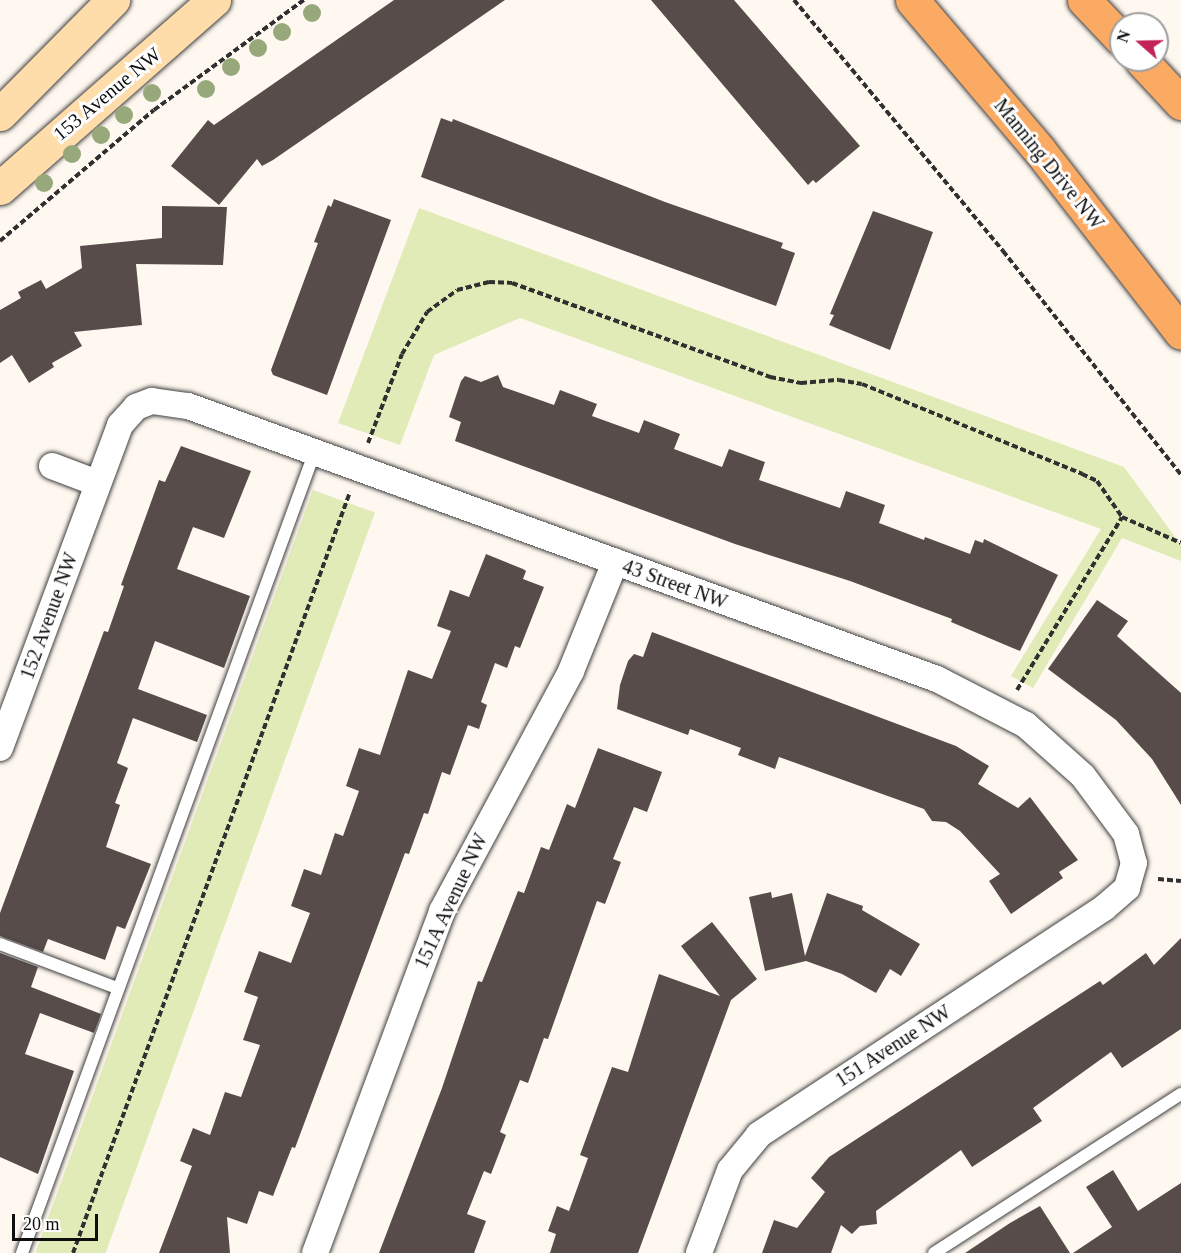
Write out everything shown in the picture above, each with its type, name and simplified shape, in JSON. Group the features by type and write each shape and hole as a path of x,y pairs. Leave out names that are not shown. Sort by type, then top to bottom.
{"main road":[{"path":"0,114 113,0"},
{"path":"181,32 196,0"},
{"name":"153 Avenue NW","path":"0,188 181,32 214,0"},
{"name":"Manning Drive NW","path":"912,0 1040,151 1177,327"},
{"path":"1084,0 1109,26"},
{"path":"1152,72 1181,103"}],"street":[{"name":"43 Street NW","path":"136,407 152,401 176,402 937,679 1004,711 1067,759 1102,801 1133,851 1132,876"},
{"name":"152 Avenue NW","path":"0,748 120,425 136,407"},
{"path":"52,466 98,483"},
{"name":"151A Avenue NW","path":"315,1253 442,912 571,670 615,562"},
{"name":"151 Avenue NW","path":"699,1253 730,1170 759,1135 1104,908 1127,888 1132,876"}],"lane":[{"path":"22,1253 315,451"},
{"path":"0,944 117,988"},
{"path":"938,1252 1181,1094"}],"path":[{"path":"0,241 154,110 303,0"},
{"path":"794,0 1003,251 1181,475"},
{"path":"73,1253 402,354 427,312 457,290 489,282 512,283 770,377 794,382 839,380 862,384 1097,481 1122,517 1181,543"},
{"path":"1004,711 1122,517"}],"green space":[{"path":"419,208 1124,467 1181,545 1181,561 1122,538 1033,688 1011,676 1101,529 520,318 434,355 400,445 338,423"},
{"path":"313,490 375,513 106,1253 36,1252"}],"building":[{"path":"394,0 505,0 273,160 262,166 257,159 219,205 171,166 208,120 214,125"},
{"path":"651,0 734,0 860,146 816,183 813,180 808,185"},
{"path":"441,118 452,122 453,119 665,202 783,243 781,248 795,253 776,306 421,177"},
{"path":"334,199 391,220 327,395 273,375 271,370 318,243 314,242 328,205 331,207"},
{"path":"162,206 227,207 223,265 136,264 142,325 74,332 82,346 52,363 54,367 29,383 12,355 0,363 0,310 21,298 18,292 41,280 46,289 82,268 80,246 162,238"},
{"path":"873,211 933,232 890,350 829,325 834,315 830,314"},
{"path":"498,375 503,387 554,405 560,390 597,404 592,416 639,433 644,420 680,434 674,449 722,467 729,449 765,462 759,480 840,508 846,491 885,505 879,523 924,540 925,537 970,554 975,540 983,543 984,539 1058,575 1020,651 951,622 952,619 850,581 735,544 455,441 461,422 449,417 461,381 465,376 481,382"},
{"path":"181,446 251,471 224,538 193,527 177,569 250,596 224,668 155,641 138,689 207,715 197,742 133,718 117,763 128,768 115,803 120,805 106,847 151,864 125,929 117,926 105,960 48,939 43,952 0,936 0,913 104,631 108,632 124,586 121,585 159,480 165,482"},
{"path":"486,554 523,569 526,571 523,579 544,587 520,648 515,646 507,668 495,663 481,702 487,705 479,729 468,725 450,775 442,772 428,814 424,813 409,854 405,853 295,1148 292,1147 273,1196 259,1191 247,1224 227,1217 230,1253 159,1253 192,1166 180,1161 193,1128 210,1135 225,1092 241,1097 260,1045 243,1040 258,997 244,992 259,951 291,963 310,913 291,906 304,869 321,875 335,833 343,836 359,791 346,786 359,748 380,755 408,670 432,679 451,631 437,626 450,590 469,597"},
{"path":"1097,600 1128,621 1117,636 1181,693 1181,805 1152,759 1116,720 1048,669"},
{"path":"652,632 956,746 989,766 978,784 1018,808 1030,797 1078,860 1059,872 1063,878 1011,914 989,881 1000,874 960,831 946,822 932,821 924,809 779,757 775,769 738,755 741,748 690,729 688,735 617,709 620,685 628,661 634,654 643,657"},
{"path":"598,748 662,772 647,812 634,807 613,859 621,862 605,904 597,901 548,1039 544,1038 528,1083 520,1080 500,1132 506,1135 491,1174 484,1171 467,1214 486,1221 474,1253 379,1253 442,1088 478,981 482,982 518,891 524,893 541,847 549,850 567,804 575,808"},
{"path":"771,892 772,898 792,893 805,956 827,893 863,906 862,910 920,944 901,976 890,969 876,993 842,974 806,961 765,971 749,897"},
{"path":"712,922 757,979 731,1000 638,1253 550,1253 556,1234 548,1231 557,1206 569,1211 588,1158 580,1155 612,1067 628,1072 659,974 720,996 681,946"},
{"path":"1181,938 1181,1029 1122,1068 1111,1052 1033,1108 1042,1121 972,1167 961,1150 876,1211 877,1224 860,1226 852,1234 841,1225 831,1253 762,1253 774,1220 797,1228 825,1192 811,1178 829,1157 1100,981 1103,985 1146,953 1154,965"},
{"path":"0,953 38,967 31,987 101,1014 94,1033 40,1013 25,1054 74,1071 38,1174 0,1157"},
{"path":"1113,1170 1138,1211 1181,1183 1181,1253 1073,1253 1112,1227 1086,1187"},
{"path":"1040,1206 1070,1253 965,1253 1010,1223"}]}
